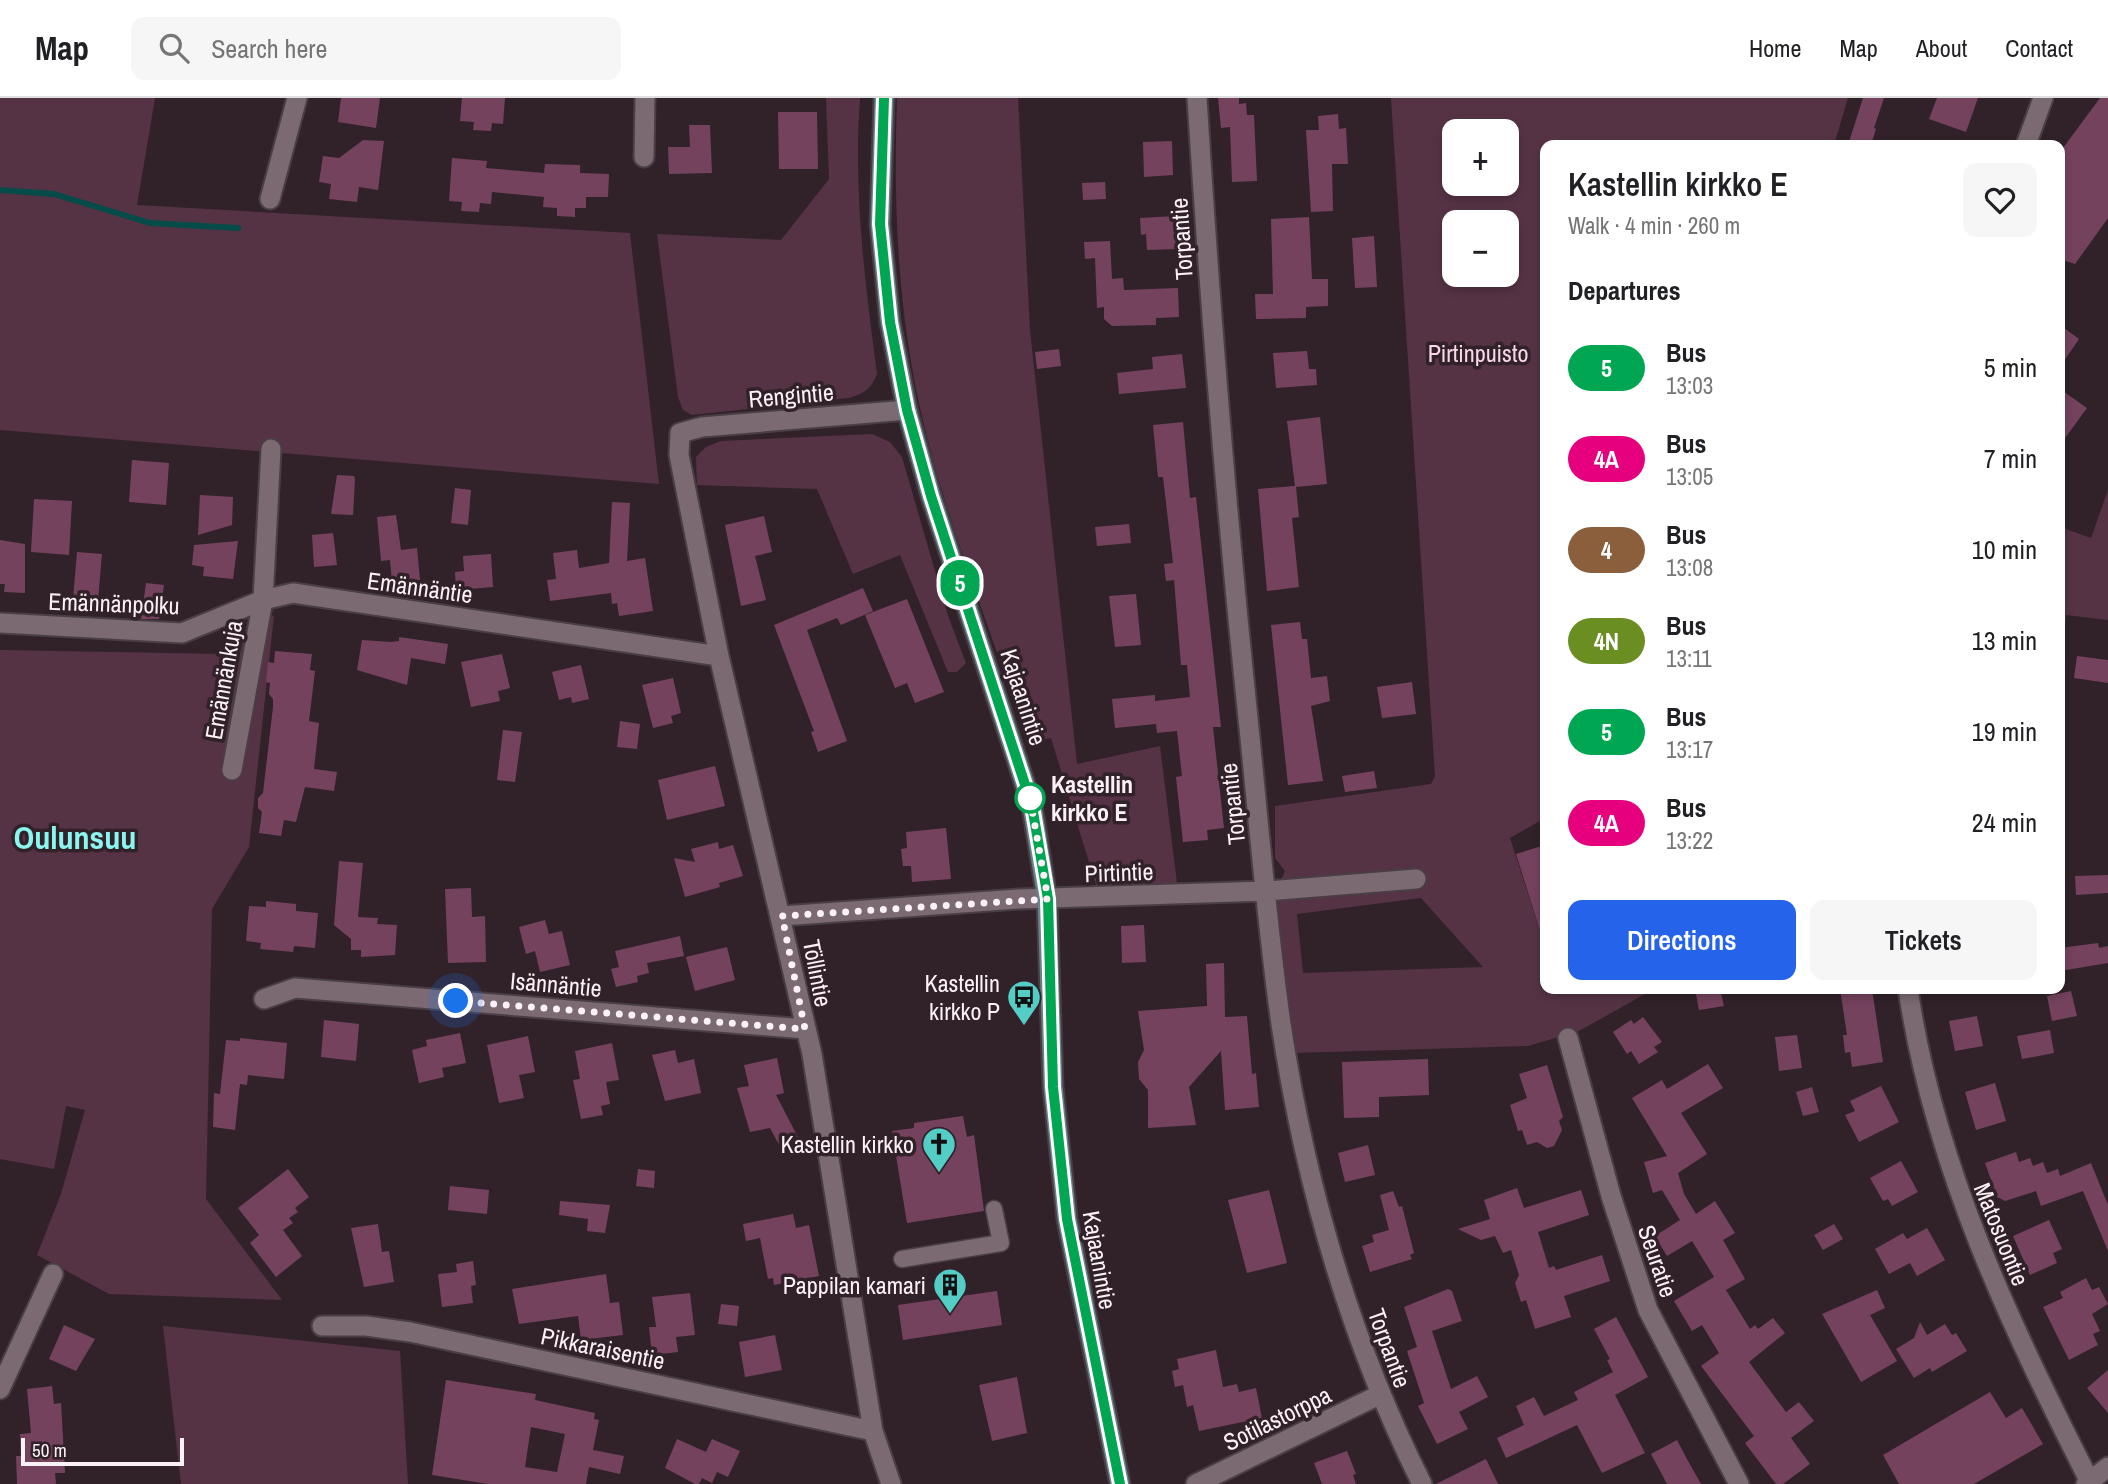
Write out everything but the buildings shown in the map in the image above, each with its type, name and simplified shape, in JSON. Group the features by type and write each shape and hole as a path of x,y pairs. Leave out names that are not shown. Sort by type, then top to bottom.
{"main road":[{"name":"Kajaanintie","path":"884,98 880,224 890,322 907,410 931,496 1032,806 1048,899 1053,1087 1067,1219 1120,1484"}],"street":[{"path":"270,199 297,98"},
{"path":"644,157 645,98"},
{"name":"Torpantie","path":"1197,98 1212,346 1281,1024 1300,1126 1329,1243 1379,1395 1422,1484"},
{"path":"2028,140 2043,98"},
{"name":"Rengintie","path":"680,433 702,427 907,410"},
{"name":"Töllintie","path":"680,433 679,455 684,489 719,656 782,916 805,1029 849,1269 873,1431 891,1484"},
{"path":"263,600 271,449"},
{"name":"Emännäntie","path":"263,600 293,593 719,656"},
{"name":"Emännänpolku","path":"0,623 182,633 263,600"},
{"name":"Emännänkuja","path":"232,770 263,600"},
{"name":"Pirtintie","path":"782,916 1048,899 1266,891 1416,878"},
{"name":"Isännäntie","path":"264,999 295,988 805,1029"},
{"name":"Matosuontie","path":"1909,994 1920,1058 1956,1186 1984,1259 2089,1483"},
{"name":"Seuratie","path":"1569,1038 1611,1196 1648,1310 1739,1484"},
{"path":"902,1259 1001,1243 994,1209"},
{"path":"0,1389 53,1274"},
{"name":"Pikkaraisentie","path":"322,1326 366,1326 410,1332 873,1431"},
{"name":"Sotilastorppa","path":"1196,1484 1379,1395"},
{"path":"2089,1483 2108,1467"}],"green space":[{"path":"0,98 155,98 137,205 630,233 659,484 0,430"},
{"path":"826,98 860,98 859,202 877,374 866,390 848,398 692,415 683,410 678,397 657,234 781,240 829,179"},
{"path":"897,98 1018,98 1030,330 1077,764 1160,746 1177,883 1096,885 1051,738 1041,740 1031,732 1012,697 944,497 916,388 899,265"},
{"name":"Pirtinpuisto","path":"1391,98 1848,98 1835,140 1540,140 1540,821 1510,838 1540,931 1540,994 1645,994 1579,1031 1528,1046 1293,1053 1271,903 1285,871 1275,858 1275,806 1431,784 1435,776","holes":["1421,898 1483,967 1303,973 1297,914"]},
{"path":"872,434 890,442 902,457 948,616 966,663 957,672 948,672 900,555 853,574 817,489 697,485 696,457 706,447 721,441"},
{"path":"2108,490 2108,620 2066,615 2065,624 2065,529 2091,538"},
{"path":"274,615 249,847 212,909 206,1199 282,1300 109,1294 37,1255 61,1194 85,1110 66,1106 54,1169 0,1159 0,650 224,654"},
{"path":"163,1326 400,1351 408,1484 181,1484"}],"waterway":[{"path":"0,190 54,194 150,223 238,228"}],"bus line":[{"name":"5","path":"884,98 881,126 880,224 890,322 907,410 931,496 1032,806 1048,899 1053,1087 1067,1219 1120,1484"}],"place":[{"name":"Kastellin kirkko E","path":"1030,798"},
{"name":"Kastellin kirkko P","path":"1024,1027"},
{"name":"Kastellin kirkko","path":"939,1174"},
{"name":"Pappilan kamari","path":"950,1315"}],"district":[{"name":"Oulunsuu","path":"75,837"}],"route":[{"path":"456,1001 805,1029 782,916 1048,899 1030,798"}]}
